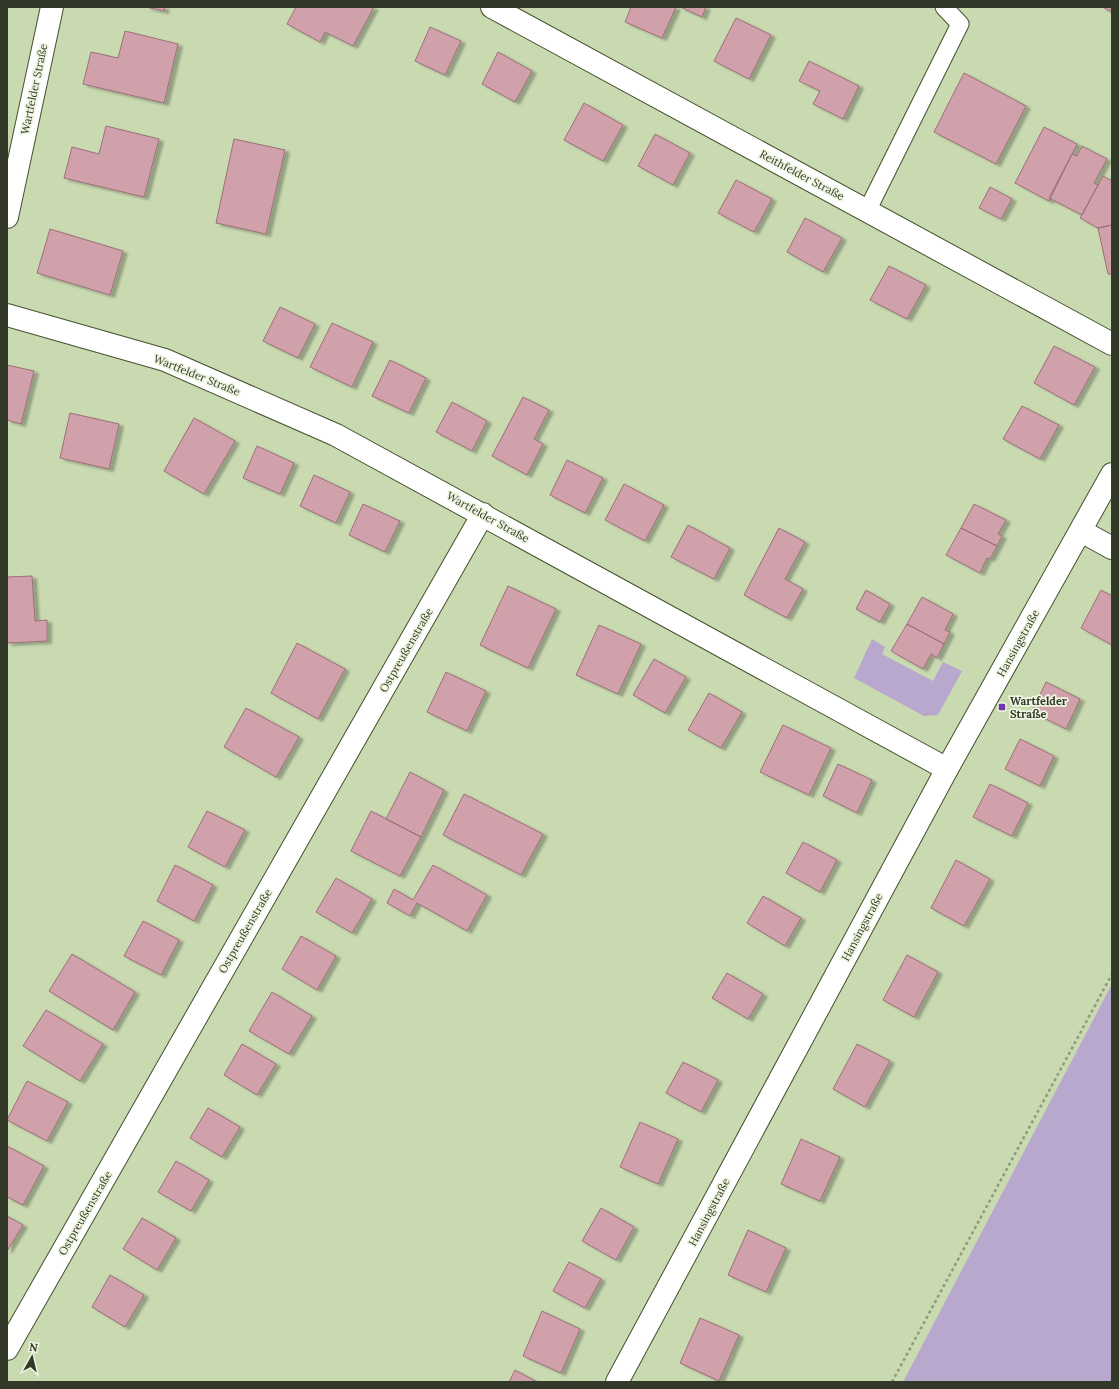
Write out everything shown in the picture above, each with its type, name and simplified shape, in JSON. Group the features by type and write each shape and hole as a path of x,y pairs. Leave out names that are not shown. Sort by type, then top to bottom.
{"street":[{"name":"Wartfelder Straße","path":"7,217 52,7"},
{"name":"Reithfelder Straße","path":"492,7 1112,344"},
{"name":"Wartfelder Straße","path":"7,315 165,360 336,434 947,769"},
{"name":"Hansingstraße","path":"617,1382 947,769 1112,474"},
{"name":"Ostpreußenstraße","path":"7,1349 483,514"},
{"path":"1081,531 1112,548"}],"lane":[{"path":"867,211 960,24 944,7"}],"path":[{"path":"892,1382 1112,974"}],"shaded area":[{"path":"872,639 885,647 882,654 933,681 943,662 962,671 938,715 924,716 854,678"},
{"path":"1112,984 1112,1382 903,1382"}],"building":[{"path":"146,7 165,7 164,11"},
{"path":"296,7 374,7 353,46 325,32 320,42 287,24"},
{"path":"631,7 676,7 662,38 625,22"},
{"path":"680,7 706,7 702,17"},
{"path":"1102,7 1112,7 1112,12"},
{"path":"736,18 771,35 749,79 714,61"},
{"path":"430,27 461,41 445,75 415,61"},
{"path":"125,31 178,44 164,103 83,84 91,52 118,58"},
{"path":"498,52 532,71 515,102 482,84"},
{"path":"809,61 859,86 843,119 813,104 820,91 799,81"},
{"path":"964,73 1026,106 996,164 934,132"},
{"path":"584,103 623,125 603,161 564,140"},
{"path":"106,126 159,139 144,197 64,178 72,147 99,154"},
{"path":"1044,127 1077,144 1049,201 1015,183"},
{"path":"655,134 690,153 673,185 638,166"},
{"path":"234,139 285,150 266,234 216,223"},
{"path":"1082,146 1107,159 1094,183 1098,185 1082,215 1049,198 1072,154 1077,156"},
{"path":"1103,176 1112,181 1112,225 1098,228 1080,218"},
{"path":"736,180 772,199 754,232 718,213"},
{"path":"990,187 1012,199 1001,219 979,208"},
{"path":"805,218 842,238 823,272 787,252"},
{"path":"1112,225 1112,274 1108,274 1098,228"},
{"path":"50,229 123,251 110,295 37,273"},
{"path":"889,266 926,285 907,319 870,300"},
{"path":"280,307 315,324 298,358 263,341"},
{"path":"332,323 373,342 352,387 310,367"},
{"path":"1054,346 1095,367 1074,405 1034,383"},
{"path":"390,360 426,378 409,413 372,396"},
{"path":"7,365 34,371 21,424 7,420"},
{"path":"523,397 549,410 534,439 543,444 527,475 492,456"},
{"path":"452,402 487,421 472,451 436,432"},
{"path":"1022,406 1059,425 1040,459 1003,439"},
{"path":"70,413 119,424 109,469 60,458"},
{"path":"194,418 235,441 204,494 164,471"},
{"path":"257,446 294,463 280,494 243,478"},
{"path":"567,460 603,478 585,513 550,495"},
{"path":"314,475 350,492 336,523 300,506"},
{"path":"624,484 664,505 645,541 605,520"},
{"path":"363,504 400,521 385,552 349,535"},
{"path":"974,504 1006,520 998,534 1002,536 997,546 961,528"},
{"path":"688,525 730,548 714,579 671,557"},
{"path":"779,528 805,542 785,579 803,589 787,618 744,595"},
{"path":"961,528 997,546 990,559 987,558 980,573 946,555"},
{"path":"32,576 35,621 47,620 47,641 7,643 7,577"},
{"path":"508,586 556,609 528,668 480,645"},
{"path":"866,590 890,604 880,622 856,609"},
{"path":"1101,590 1112,596 1112,645 1081,628"},
{"path":"922,597 953,614 945,630 950,632 944,644 907,624"},
{"path":"907,624 944,644 937,658 931,654 923,669 891,651"},
{"path":"599,625 641,644 618,694 576,675"},
{"path":"297,643 345,669 318,719 271,693"},
{"path":"654,659 686,677 665,713 633,695"},
{"path":"446,672 486,691 467,731 427,712"},
{"path":"1046,682 1080,699 1066,729 1032,712"},
{"path":"709,693 742,712 721,748 688,730"},
{"path":"246,708 299,737 276,777 224,747"},
{"path":"783,725 831,748 809,795 760,772"},
{"path":"1020,739 1054,756 1040,786 1005,769"},
{"path":"838,764 872,780 857,813 823,796"},
{"path":"410,772 444,790 421,837 386,819"},
{"path":"990,784 1028,803 1012,836 973,817"},
{"path":"464,794 543,834 521,875 443,835"},
{"path":"207,811 245,830 225,867 188,847"},
{"path":"371,811 421,837 400,876 351,851"},
{"path":"803,842 837,860 820,892 786,873"},
{"path":"956,860 990,879 964,926 931,908"},
{"path":"175,865 213,885 194,921 157,901"},
{"path":"433,865 487,895 467,931 417,903 410,916 387,903 394,889 413,900"},
{"path":"336,878 372,899 352,933 316,912"},
{"path":"763,896 801,918 785,946 747,923"},
{"path":"143,921 179,940 161,975 124,956"},
{"path":"301,936 336,956 317,990 282,969"},
{"path":"72,954 135,992 113,1030 49,991"},
{"path":"907,955 938,972 914,1017 883,1000"},
{"path":"727,973 763,994 748,1019 712,998"},
{"path":"272,992 312,1016 289,1054 249,1031"},
{"path":"46,1010 103,1044 80,1081 23,1046"},
{"path":"242,1044 276,1064 257,1095 224,1075"},
{"path":"857,1044 890,1061 865,1107 833,1089"},
{"path":"683,1062 718,1080 701,1112 666,1093"},
{"path":"27,1081 68,1102 47,1141 7,1120"},
{"path":"208,1108 240,1127 222,1157 190,1138"},
{"path":"640,1122 678,1139 658,1184 620,1167"},
{"path":"801,1139 840,1157 820,1201 781,1184"},
{"path":"7,1146 44,1166 23,1205 7,1197"},
{"path":"176,1161 209,1180 191,1211 158,1192"},
{"path":"601,1208 634,1227 616,1260 582,1241"},
{"path":"7,1216 23,1225 7,1251"},
{"path":"142,1218 176,1238 157,1270 123,1249"},
{"path":"748,1230 786,1248 766,1292 728,1275"},
{"path":"569,1262 601,1279 585,1308 553,1291"},
{"path":"110,1275 144,1295 125,1327 92,1307"},
{"path":"542,1311 580,1329 561,1373 523,1356"},
{"path":"700,1318 739,1335 719,1381 680,1363"},
{"path":"515,1370 537,1382 509,1382"}],"place":[{"name":"Wartfelder Straße","path":"1002,707"}]}
